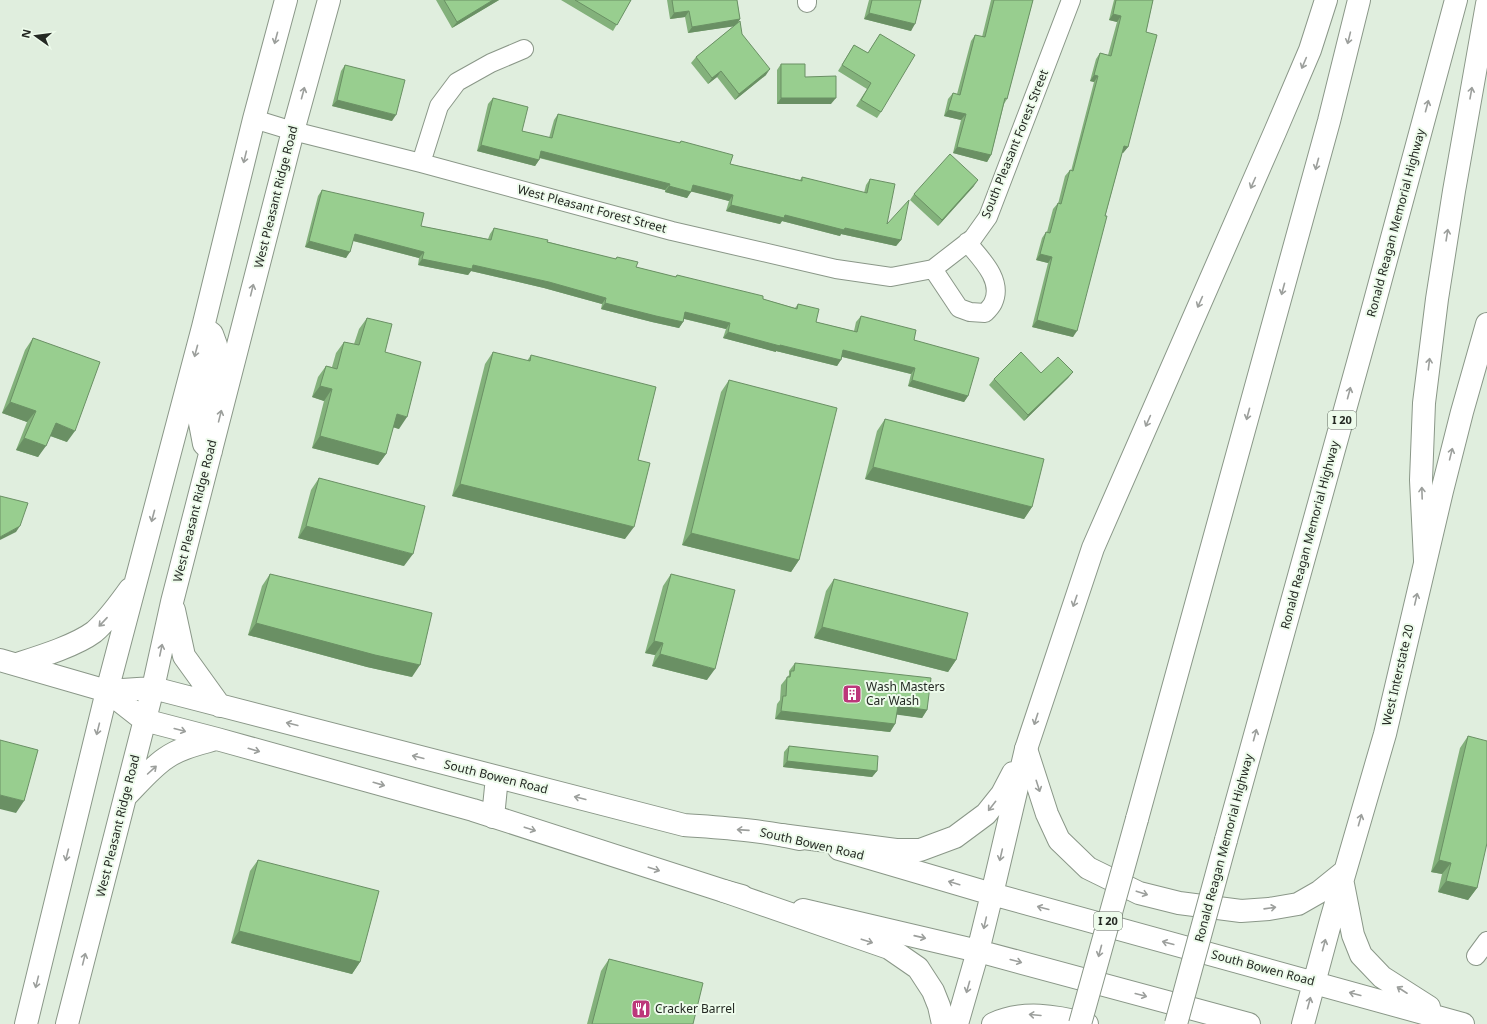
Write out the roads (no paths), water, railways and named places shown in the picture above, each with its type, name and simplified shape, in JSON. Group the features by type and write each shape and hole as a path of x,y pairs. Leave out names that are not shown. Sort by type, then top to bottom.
{"main road":[{"path":"26,1024 107,691 203,326 254,119 286,0"},
{"name":"West Pleasant Ridge Road","path":"67,1024 153,688 172,602 293,131 329,0"},
{"path":"958,1024 978,951 1026,749 1093,548 1310,50 1326,0"},
{"name":"I 20","path":"1080,1024 1329,120 1359,0"},
{"name":"Ronald Reagan Memorial Highway","path":"1176,1024 1374,305 1456,0"},
{"path":"1425,560 1422,480 1424,403 1437,299 1454,191 1487,4"},
{"name":"West Interstate 20","path":"1303,1024 1385,734 1425,560 1462,412 1487,324"},
{"path":"203,326 212,334 216,345 212,375 200,423 204,444 211,451"},
{"path":"8,662 36,658 72,644 92,633 114,610 136,580"},
{"path":"172,602 184,656 220,706"},
{"name":"South Bowen Road","path":"8,662 107,691 153,688 684,825 755,831 782,835 854,853 992,894 1455,1022"},
{"name":"South Bowen Road","path":"107,691 144,720 217,739 493,817 724,891 978,951 1249,1024"},
{"path":"125,798 167,757 189,747 217,739"},
{"path":"782,835 902,850 920,850 955,837 986,814 1002,794 1026,749"},
{"path":"1026,749 1047,814 1059,840 1088,868 1139,893 1179,903 1241,911 1268,909 1298,904 1344,875 1353,935 1361,955 1382,977 1455,1022"},
{"path":"493,817 497,777"},
{"path":"724,891 889,948 918,968 933,992 939,1006 943,1024"},
{"path":"993,1024 1012,1017 1030,1015 1070,1019 1087,1024"}],"street":[{"name":"South Pleasant Forest Street","path":"933,269 973,238 988,217 1071,0"},
{"path":"421,163 439,106 457,82 492,63 524,49"},
{"name":"West Pleasant Forest Street","path":"254,119 293,131 421,163 672,231 836,269 891,277 933,269"},
{"path":"933,269 960,308 970,312 985,313 993,304 996,293 993,275 967,242"},
{"path":"1476,956 1487,941"}],"place":[{"name":"Wash Masters Car Wash","path":"852,694"},
{"name":"Cracker Barrel","path":"641,1009"}]}
